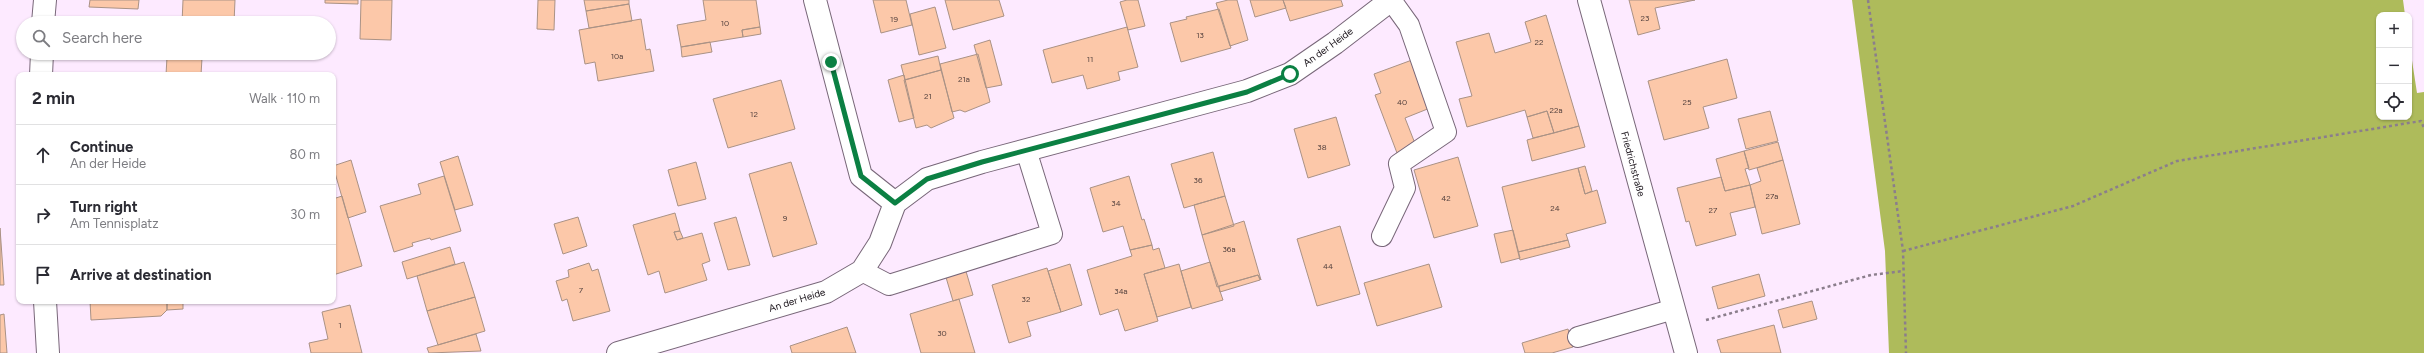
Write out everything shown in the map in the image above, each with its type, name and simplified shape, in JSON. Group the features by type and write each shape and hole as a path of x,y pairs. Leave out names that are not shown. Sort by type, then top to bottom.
{"street":[{"path":"44,16 45,0"},
{"path":"815,0 861,176 895,203"},
{"name":"An der Heide","path":"618,353 826,292 862,272 880,243 895,203 927,179 1026,150 1247,92 1290,74 1335,43 1391,0"},
{"name":"Friedrichstraße","path":"1589,0 1686,353"},
{"path":"40,72 41,60"},
{"path":"45,304 48,353"}],"lane":[{"path":"1382,236 1405,188 1399,164 1446,132 1409,25 1391,0"},
{"path":"862,272 889,285 1052,234 1026,150"},
{"path":"1578,337 1677,318"}],"path":[{"path":"1868,0 1903,251 1906,353"},
{"path":"1903,251 2073,206 2177,162 2421,121 2424,128"},
{"path":"1677,318 1871,275 1903,271"}],"green space":[{"path":"1852,0 2403,0 2405,12 2376,12 2376,120 2412,120 2412,60 2417,93 2424,92 2424,353 1889,353 1885,251"}],"building":[{"path":"90,0 139,0 138,9 89,7"},
{"path":"183,0 235,0 234,16 182,16"},
{"path":"325,0 358,0 358,4 325,3"},
{"path":"361,0 392,0 391,40 360,39"},
{"path":"538,0 555,0 554,30 537,29"},
{"path":"584,0 629,0 629,4 586,11"},
{"path":"703,0 756,0 760,27 742,30 743,37 681,47 677,25 706,20"},
{"path":"873,0 906,0 912,25 881,33"},
{"path":"945,0 999,0 1004,16 953,30"},
{"path":"1127,0 1138,0 1145,26 1128,30 1120,2"},
{"path":"1228,0 1237,0 1248,40 1230,46 1216,3"},
{"path":"1250,0 1283,0 1286,8 1255,17"},
{"path":"1283,0 1341,0 1343,6 1290,21"},
{"path":"1629,0 1695,0 1655,8 1660,29 1638,35"},
{"path":"629,4 632,21 589,28 586,11"},
{"path":"935,7 946,48 919,55 910,14"},
{"path":"1219,9 1231,48 1181,62 1170,23 1187,19 1186,17"},
{"path":"1546,15 1579,126 1554,133 1547,111 1527,117 1525,110 1467,127 1459,99 1472,96 1456,42 1489,33 1495,53 1531,42 1525,22"},
{"path":"641,19 646,50 650,49 654,71 598,81 595,62 585,64 579,30"},
{"path":"760,27 761,34 743,37 742,30"},
{"path":"1127,27 1138,67 1118,72 1120,80 1087,89 1083,75 1052,83 1043,50"},
{"path":"990,40 1002,85 986,88 974,45"},
{"path":"710,42 712,52 682,57 681,47"},
{"path":"978,54 990,102 965,112 960,110 952,112 940,64"},
{"path":"938,56 941,70 905,80 901,65"},
{"path":"1727,59 1737,98 1703,107 1709,128 1664,140 1648,81"},
{"path":"167,60 202,60 201,72 166,72"},
{"path":"1412,60 1430,108 1405,118 1416,146 1397,153 1375,95 1381,93 1374,74"},
{"path":"941,70 954,118 931,128 927,125 916,128 904,80"},
{"path":"904,75 914,118 899,122 888,80"},
{"path":"781,80 795,129 728,148 713,99"},
{"path":"1547,111 1554,133 1533,138 1527,117"},
{"path":"1770,111 1778,141 1746,149 1738,119"},
{"path":"1336,117 1350,165 1308,178 1294,129"},
{"path":"1579,126 1585,147 1532,161 1527,140"},
{"path":"1778,142 1783,160 1749,170 1744,151"},
{"path":"1744,151 1749,168 1745,169 1750,185 1725,191 1716,159"},
{"path":"1213,152 1225,196 1184,208 1171,164"},
{"path":"458,156 473,205 455,210 440,162"},
{"path":"1458,157 1478,226 1434,238 1414,170"},
{"path":"351,160 366,212 348,218 336,176 336,165"},
{"path":"1783,160 1800,224 1762,234 1750,185 1761,181 1757,168"},
{"path":"696,162 706,199 678,206 668,170"},
{"path":"791,162 817,244 773,257 749,174"},
{"path":"1585,166 1592,191 1585,194 1578,168"},
{"path":"1578,168 1585,194 1597,190 1606,223 1566,234 1568,240 1518,252 1502,187"},
{"path":"444,176 461,231 431,240 430,238 412,243 413,246 394,252 380,206 421,194 418,184"},
{"path":"1129,176 1142,220 1144,219 1152,245 1130,250 1123,226 1103,232 1090,188"},
{"path":"1721,177 1725,191 1750,185 1755,207 1730,213 1736,235 1696,246 1689,221 1686,222 1677,188"},
{"path":"342,196 362,266 336,274 336,198"},
{"path":"1225,196 1234,226 1202,235 1194,205"},
{"path":"675,213 680,231 674,232 677,240 702,233 710,261 702,264 707,280 665,293 659,271 648,275 633,225"},
{"path":"578,217 587,246 563,254 554,224"},
{"path":"736,217 750,265 728,270 714,223"},
{"path":"1244,221 1261,280 1258,275 1217,287 1202,235"},
{"path":"1340,226 1360,294 1317,306 1297,239"},
{"path":"0,228 4,285 0,285"},
{"path":"1513,230 1520,258 1501,263 1494,234"},
{"path":"680,231 683,238 677,240 674,232"},
{"path":"1568,240 1570,247 1520,260 1518,252"},
{"path":"1152,245 1153,250 1159,248 1165,268 1144,274 1158,321 1125,331 1118,309 1100,315 1087,270 1132,256 1130,250"},
{"path":"450,247 455,264 407,279 402,262"},
{"path":"464,262 475,297 427,311 417,276"},
{"path":"1210,262 1223,300 1192,309 1181,271"},
{"path":"589,263 592,271 598,269 610,311 573,321 567,299 562,301 556,281 569,277 568,270"},
{"path":"1070,264 1082,305 1061,312 1048,271"},
{"path":"1179,264 1191,307 1157,317 1144,274"},
{"path":"1429,264 1442,307 1377,326 1364,283"},
{"path":"965,268 973,295 953,301 945,274"},
{"path":"1047,268 1061,312 1027,322 1031,336 1009,343 992,285"},
{"path":"1759,274 1765,296 1718,309 1712,287"},
{"path":"1258,275 1260,280 1220,292 1219,286"},
{"path":"475,297 485,331 438,345 427,311"},
{"path":"959,299 975,353 921,353 910,314"},
{"path":"1812,301 1817,319 1783,328 1778,310"},
{"path":"90,304 167,304 167,310 161,316 91,320"},
{"path":"167,304 183,304 183,309 167,310"},
{"path":"350,305 362,353 311,353 309,343 328,339 322,312"},
{"path":"4,314 7,353 0,353 0,315"},
{"path":"1774,325 1781,353 1721,353 1717,340"},
{"path":"847,327 856,353 792,353 790,346"},
{"path":"1568,329 1573,347 1552,353 1525,353 1522,343"},
{"path":"476,334 481,351 429,353 427,348"}],"route":[{"path":"831,62 861,176 895,203 927,179 982,162 1247,92 1290,74"}]}
